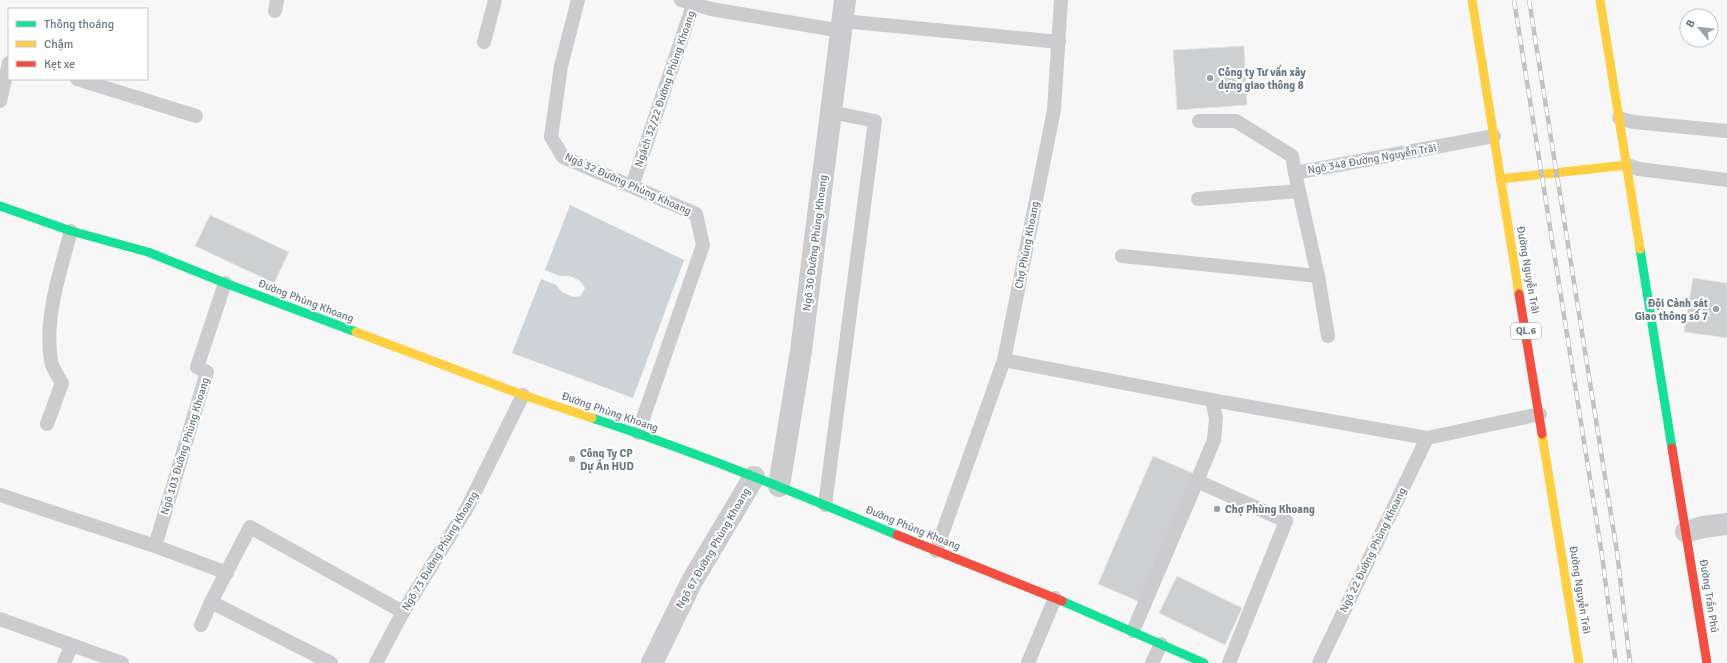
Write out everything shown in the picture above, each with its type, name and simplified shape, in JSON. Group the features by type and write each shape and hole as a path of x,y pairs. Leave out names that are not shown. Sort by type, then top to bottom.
{"main road":[{"name":"Đường Nguyễn Trãi","path":"1472,0 1579,663"},
{"path":"1600,0 1686,532"},
{"path":"1500,179 1627,166"},
{"name":"Đường Phùng Khoang","path":"0,206 71,232 148,252 225,283 523,395 638,433 779,486 1055,598 1204,663"},
{"name":"Đường Trần Phú","path":"1686,532 1707,663"}],"street":[{"name":"Ngõ 30 Đường Phùng Khoang","path":"779,486 801,351 843,17"},
{"name":"Ngõ 67 Đường Phùng Khoang","path":"652,663 692,581 754,477"},
{"path":"1686,532 1703,527 1727,524"}],"lane":[{"path":"484,42 495,0"},
{"name":"Ngõ 32 Đường Phùng Khoang","path":"578,0 561,66 551,137 563,157 696,214 703,245 638,433"},
{"name":"Chợ Phùng Khoang","path":"936,551 1004,360 1054,110 1062,0"},
{"path":"687,2 843,17 1059,42"},
{"name":"Ngách 32/22 Đường Phùng Khoang","path":"632,186 687,2"},
{"path":"0,101 8,67"},
{"path":"80,80 196,116"},
{"path":"825,505 875,121 831,112"},
{"path":"1620,118 1633,122 1727,131"},
{"path":"1199,121 1236,121 1292,156 1295,173"},
{"name":"Ngõ 348 Đường Nguyễn Trãi","path":"1328,336 1318,276 1295,173 1494,136"},
{"path":"1627,166 1638,169 1727,180"},
{"path":"1198,199 1299,191"},
{"path":"47,424 62,383 51,362 50,335 53,301 71,232"},
{"path":"1122,256 1318,276"},
{"name":"Ngõ 103 Đường Phùng Khoang","path":"155,546 207,372 197,367 225,283"},
{"path":"1004,360 1212,400 1427,438 1540,414"},
{"name":"Ngõ 73 Đường Phùng Khoang","path":"376,663 403,612 467,508 523,395"},
{"path":"1133,631 1214,440 1216,418 1212,400"},
{"name":"Ngõ 22 Đường Phùng Khoang","path":"1319,663 1427,438"},
{"path":"1197,481 1286,521 1228,663"},
{"path":"0,494 155,546 227,573"},
{"path":"201,625 211,602 250,527 403,612"},
{"path":"1028,663 1055,598"},
{"path":"211,602 331,663"},
{"path":"0,619 122,663"},
{"path":"1152,663 1161,644"},
{"path":"64,663 72,645"}],"shaded area":[{"path":"570,205 684,260 633,398 512,353 541,279 556,285 562,292 573,297 581,296 585,288 580,281 570,276 560,276 545,270"}],"building":[{"name":"Công ty Tư vấn xây dựng giao thông 8","path":"1244,46 1247,105 1177,110 1173,50"},
{"path":"210,215 289,252 274,283 195,246"},
{"path":"1693,278 1727,283 1727,338 1684,332"},
{"path":"1153,456 1197,475 1142,603 1098,584"},
{"path":"1177,576 1242,608 1225,645 1159,613"}],"railway":[{"path":"1514,0 1602,555 1616,663"},
{"path":"1529,0 1617,552 1630,663"}],"traffic: fast":[{"path":"0,206 71,231 148,252 225,283 356,332"},
{"path":"1640,249 1672,448"},
{"path":"592,418 708,459 784,488 897,535"},
{"path":"1062,601 1204,663"}],"traffic: slow":[{"path":"1472,0 1519,294"},
{"path":"1600,0 1640,249"},
{"path":"1500,179 1627,165"},
{"path":"356,332 523,395 592,418"},
{"path":"1542,434 1579,663"}],"traffic: jam":[{"path":"1519,294 1542,434"},
{"path":"1672,448 1707,663"},
{"path":"897,535 1062,601"}],"place":[{"name":"Công ty Tư vấn xây dựng giao thông 8","path":"1210,78"},
{"name":"Đội Cảnh sát Giao thông số 7","path":"1716,309"},
{"name":"Công Ty CP Dự Án HUD","path":"572,459"},
{"name":"Chợ Phùng Khoang","path":"1217,509"}]}
